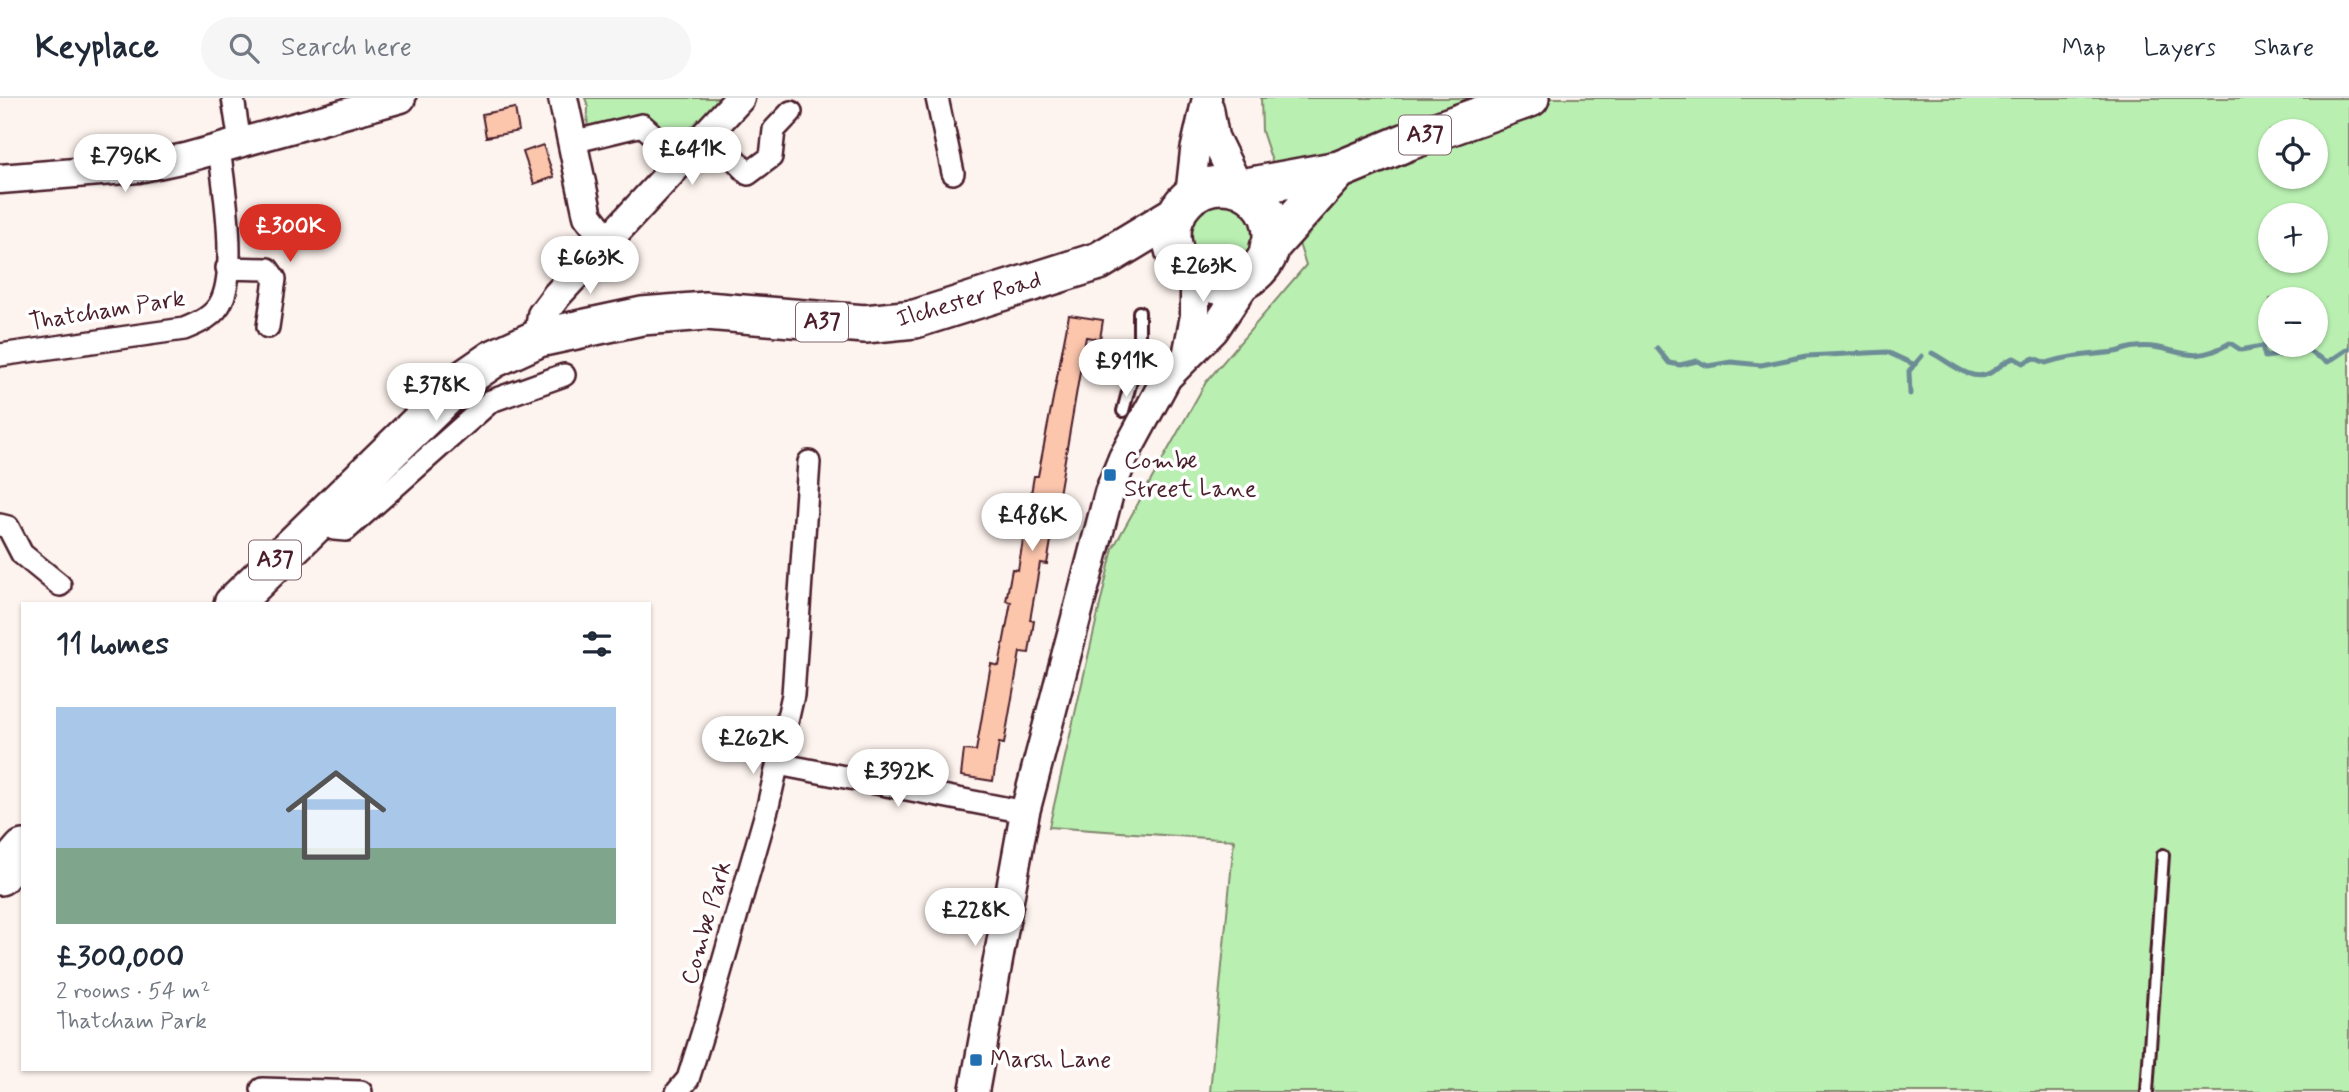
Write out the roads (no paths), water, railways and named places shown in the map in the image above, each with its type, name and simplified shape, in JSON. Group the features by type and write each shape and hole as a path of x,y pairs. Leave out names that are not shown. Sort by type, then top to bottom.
{"highway":[{"name":"A37","path":"1183,205 1209,186 1240,187 1339,170 1409,141 1530,98"},
{"name":"A37","path":"1190,273 1227,286 1249,278 1262,264 1269,248 1339,170"},
{"path":"1240,187 1254,196 1268,215 1269,248"},
{"path":"1183,205 1171,239 1176,257 1190,273"},
{"name":"Ilchester Road","path":"235,602 318,518 464,379 493,359 539,338 609,321 678,312 737,313 846,324 901,321 951,310 1099,261 1183,205"},
{"name":"Ilchester Road","path":"1099,261 1190,273"},
{"path":"0,876 21,851"}],"street":[{"name":"Thatcham Park","path":"0,355 184,329 204,321 222,300 227,268 226,186 233,98"},
{"path":"0,179 138,168 230,146 401,98"},
{"path":"563,98 588,216 608,242"},
{"path":"539,338 542,315 740,98"},
{"path":"937,98 953,173"},
{"path":"1207,98 1214,137 1240,187"},
{"path":"1183,205 1207,98"},
{"path":"710,131 748,174 771,157 774,130 791,112"},
{"path":"572,142 642,125 683,161"},
{"path":"227,268 268,269 275,279 268,327"},
{"path":"1184,361 1195,316 1190,273"},
{"path":"974,1092 1026,812 1109,494 1139,426 1167,377 1214,330 1249,278"},
{"path":"318,518 334,529 346,530 491,401 564,375"},
{"name":"Combe Park","path":"677,1092 688,1079 778,764 793,695 809,462"},
{"path":"0,525 8,527 22,554 60,585"},
{"path":"778,764 1026,812"},
{"path":"262,1083 361,1092"}],"lane":[{"path":"1123,411 1139,351 1139,312"},
{"path":"1139,351 1184,361"},
{"path":"2147,1092 2162,855"}],"waterway":[{"path":"1932,353 1960,370 1983,376 2014,358 2023,363 2034,358 2046,363 2133,347 2162,348 2192,355 2203,354 2230,343 2241,350 2262,346 2265,357 2308,351 2328,362 2349,348"},
{"path":"1657,348 1669,363 1680,365 1697,361 1708,366 1731,362 1761,365 1807,356 1887,352 1913,364"},
{"path":"1910,394 1909,371 1922,356"}],"place":[{"name":"Combe Street Lane","path":"1110,475"},
{"name":"Marsh Lane","path":"976,1060"}]}
